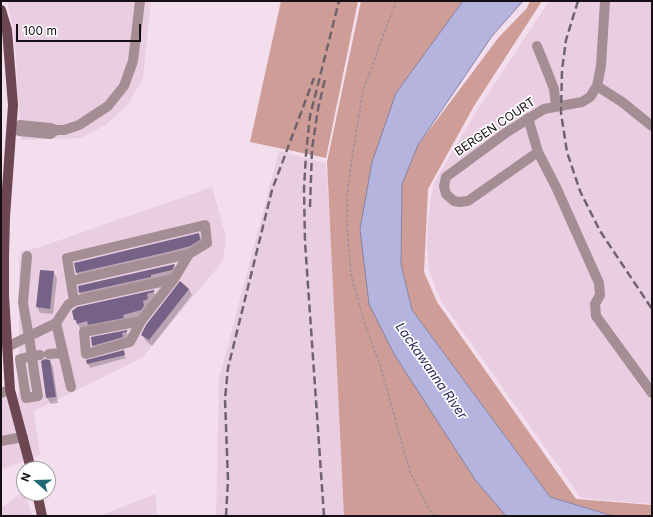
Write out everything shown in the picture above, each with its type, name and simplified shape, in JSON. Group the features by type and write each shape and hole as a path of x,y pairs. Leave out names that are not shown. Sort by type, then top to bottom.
{"main road":[{"path":"1,10 7,30 14,128 2,257 7,347 5,392 23,437 29,461"},
{"path":"39,501 42,516"}],"lane":[{"path":"14,128 20,125 64,130 80,125 108,106 124,86 133,61 136,46 140,1"},
{"name":"BERGEN COURT","path":"538,152 468,201 454,201 446,194 444,186 446,177 485,147 528,118 544,109 582,102 590,97 597,86 601,66 605,1"},
{"path":"537,46 554,90 556,106"},
{"path":"597,86 622,102 652,126"},
{"path":"528,118 538,152 556,187 599,282 600,295 595,304 596,316 652,393"},
{"path":"70,280 189,254 207,244 205,226 67,258 70,280 74,301"},
{"path":"141,321 84,332 86,354 130,342 141,321 174,279 189,254"},
{"path":"27,256 23,303 29,337 40,355"},
{"path":"7,347 56,323 68,305 74,301 174,279"},
{"path":"56,323 71,387"},
{"path":"40,355 34,372 38,396 26,398 20,359 40,355 63,353"},
{"path":"22,373 34,372"},
{"path":"1,442 23,437"}],"path":[{"path":"396,1 363,91 347,197 347,227 351,274 364,322 380,365 410,472 436,516"}],"shaded area":[{"path":"7,1 151,1 143,78 128,104 107,124 81,138 21,140 14,32"},
{"path":"281,1 358,1 326,158 250,142"},
{"path":"361,1 479,1 423,63 385,249 447,413 494,503 519,516 344,516 327,162"},
{"path":"530,1 542,1 474,106 428,189 424,272 437,302 576,499 652,505 652,516 613,516 550,497 412,310 401,264 402,184 418,145 499,37 527,8"},
{"path":"549,1 652,1 652,504 581,498 441,301 429,272 427,249 428,218 433,184 478,109"},
{"path":"279,151 326,163 349,516 216,516 219,379"},
{"path":"212,187 226,237 223,261 142,358 34,411 40,455 24,461 16,461 16,464 1,470 1,398 19,393 19,261 21,252 40,247"},
{"path":"156,494 157,516 98,516"},
{"path":"16,496 16,501 27,501 33,516 1,516 1,508"}],"water":[{"name":"Lackawanna River","path":"463,1 523,1 492,36 418,145 402,184 401,264 412,310 550,497 613,516 506,516 476,481 394,354 369,304 360,229 372,162 396,93"}],"building":[{"path":"199,233 200,240 190,246 76,273 74,263"},
{"path":"175,264 172,270 151,275 151,277 79,293 78,286"},
{"path":"40,270 54,271 50,309 36,307"},
{"path":"180,281 189,289 149,340 141,335 146,325"},
{"path":"154,290 154,292 147,294 148,299 143,301 144,306 141,310 123,315 124,318 88,325 87,321 77,324 76,320 74,320 72,311 77,307"},
{"path":"127,330 127,332 122,333 123,337 92,346 91,337"},
{"path":"124,350 125,355 87,364 86,360"},
{"path":"45,359 50,360 56,397 46,398 41,361"}],"railway":[{"path":"324,516 305,242 304,189 310,116 339,1"},
{"path":"578,1 566,40 562,70 561,113 567,152 580,191 600,231 652,309"},
{"path":"226,516 228,480 225,399 228,368 272,190 314,78"},
{"path":"310,207 312,149 318,109 325,79"}]}
